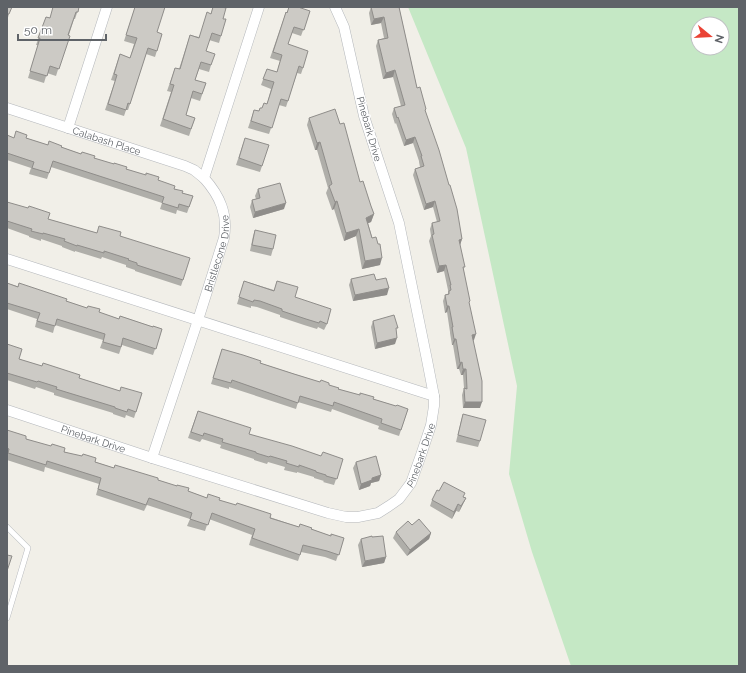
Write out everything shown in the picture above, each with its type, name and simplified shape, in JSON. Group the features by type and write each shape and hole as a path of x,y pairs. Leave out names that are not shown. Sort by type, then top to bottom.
{"street":[{"path":"68,128 107,7"},
{"path":"204,178 259,7"},
{"name":"Pinebark Drive","path":"7,410 152,458 346,517 358,517 378,513 399,499 411,483 421,456 431,425 434,396 399,223 364,116 344,27 336,7"},
{"name":"Calabash Place","path":"7,108 185,166 194,170 204,178"},
{"name":"Bristlecone Drive","path":"152,458 221,250 226,228 223,209 217,195 204,178"},
{"path":"7,259 434,396"}],"lane":[{"path":"7,527 28,548 7,618"}],"green space":[{"path":"408,7 739,7 739,666 571,666 532,552 509,474 517,386 466,148"}],"building":[{"path":"7,7 12,7 9,14 7,14"},
{"path":"53,7 79,7 68,35 70,36 59,69 50,66 47,76 30,71 40,38 38,38 46,17 50,18"},
{"path":"135,7 165,7 157,32 162,34 157,51 148,48 130,104 128,103 126,110 108,104 117,75 114,74 120,54 130,58 137,38 126,35"},
{"path":"213,7 226,8 223,19 226,19 221,36 212,33 206,51 215,54 211,65 201,62 195,80 206,83 202,94 193,91 186,115 195,118 191,129 163,119 174,85 170,84 175,68 180,69 190,35 199,38 207,12 211,14"},
{"path":"289,7 298,7 310,11 304,30 294,27 288,44 308,51 303,68 299,66 288,101 281,99 272,128 251,121 254,110 259,111 264,103 267,104 274,82 263,79 267,69 277,72 282,55 273,52"},
{"path":"371,7 399,7 417,88 420,87 425,110 457,209 462,239 459,240 465,267 463,267 476,334 472,335 482,381 482,402 465,402 464,388 467,389 466,369 463,369 462,362 460,363 456,339 454,339 449,306 447,306 445,295 449,294 451,285 446,265 439,266 432,235 434,234 432,223 440,221 435,201 426,204 415,169 424,166 415,137 406,140 398,117 397,118 394,108 405,105 395,70 386,73 378,40 388,38 384,17 374,19"},
{"path":"335,109 340,124 344,123 360,182 363,181 374,214 366,218 372,238 376,237 378,244 380,244 382,258 365,261 359,229 346,233 337,201 335,202 329,186 332,184 320,142 317,143 309,118"},
{"path":"16,131 27,135 26,138 48,145 49,141 81,154 82,152 95,156 94,158 127,167 126,169 159,177 158,180 175,186 174,189 183,191 182,193 193,196 189,207 179,204 178,208 162,203 164,197 53,161 49,173 32,168 34,162 7,153 7,135 14,138"},
{"path":"245,138 269,145 262,166 239,158"},
{"path":"280,183 286,203 255,212 252,200 260,198 258,189"},
{"path":"7,202 28,208 29,206 50,213 48,219 97,233 99,226 121,232 120,236 190,258 183,280 137,265 137,263 128,260 129,259 104,251 104,253 77,246 64,241 65,239 31,231 32,229 7,221"},
{"path":"255,230 276,235 273,249 252,245"},
{"path":"374,274 376,280 386,278 389,288 355,295 351,279"},
{"path":"244,281 274,291 277,281 298,287 295,297 331,309 327,324 320,321 319,323 282,311 282,309 260,301 254,300 253,302 239,297"},
{"path":"7,283 18,287 19,283 67,299 66,301 87,308 88,306 100,309 99,312 119,319 120,316 162,329 156,349 123,338 121,347 103,342 105,334 57,319 55,326 37,321 40,313 7,303"},
{"path":"394,315 398,328 396,328 397,338 377,343 373,321"},
{"path":"7,344 22,349 19,359 42,366 43,363 80,375 79,378 120,391 121,387 142,393 136,412 128,409 127,412 56,389 57,387 7,373"},
{"path":"222,349 261,361 260,363 294,374 320,382 321,380 329,383 329,385 339,388 338,389 374,397 373,399 408,409 401,430 381,423 382,419 334,402 333,406 300,396 298,403 232,380 231,383 213,378"},
{"path":"198,411 251,428 249,434 321,456 323,452 343,459 337,479 299,465 299,467 286,463 287,461 269,457 222,442 223,439 204,433 203,436 191,432"},
{"path":"463,414 486,420 480,441 458,435"},
{"path":"7,430 26,436 26,439 65,448 64,452 82,456 83,454 96,458 95,462 114,468 115,465 158,478 158,480 177,486 189,488 188,491 207,498 208,494 220,498 219,500 236,505 237,503 271,514 270,518 299,527 300,524 331,536 331,534 344,538 339,555 303,545 300,555 252,538 255,529 212,513 208,525 190,519 192,513 149,498 146,505 98,489 101,478 47,461 46,465 8,453"},
{"path":"376,456 381,475 361,484 356,462"},
{"path":"444,482 465,493 463,497 466,498 461,506 458,504 454,512 432,500 437,490 439,491"},
{"path":"419,519 431,533 410,550 396,532 408,521 412,525"},
{"path":"372,536 383,536 386,557 365,561 361,539"},
{"path":"7,555 12,556 7,571"}]}
